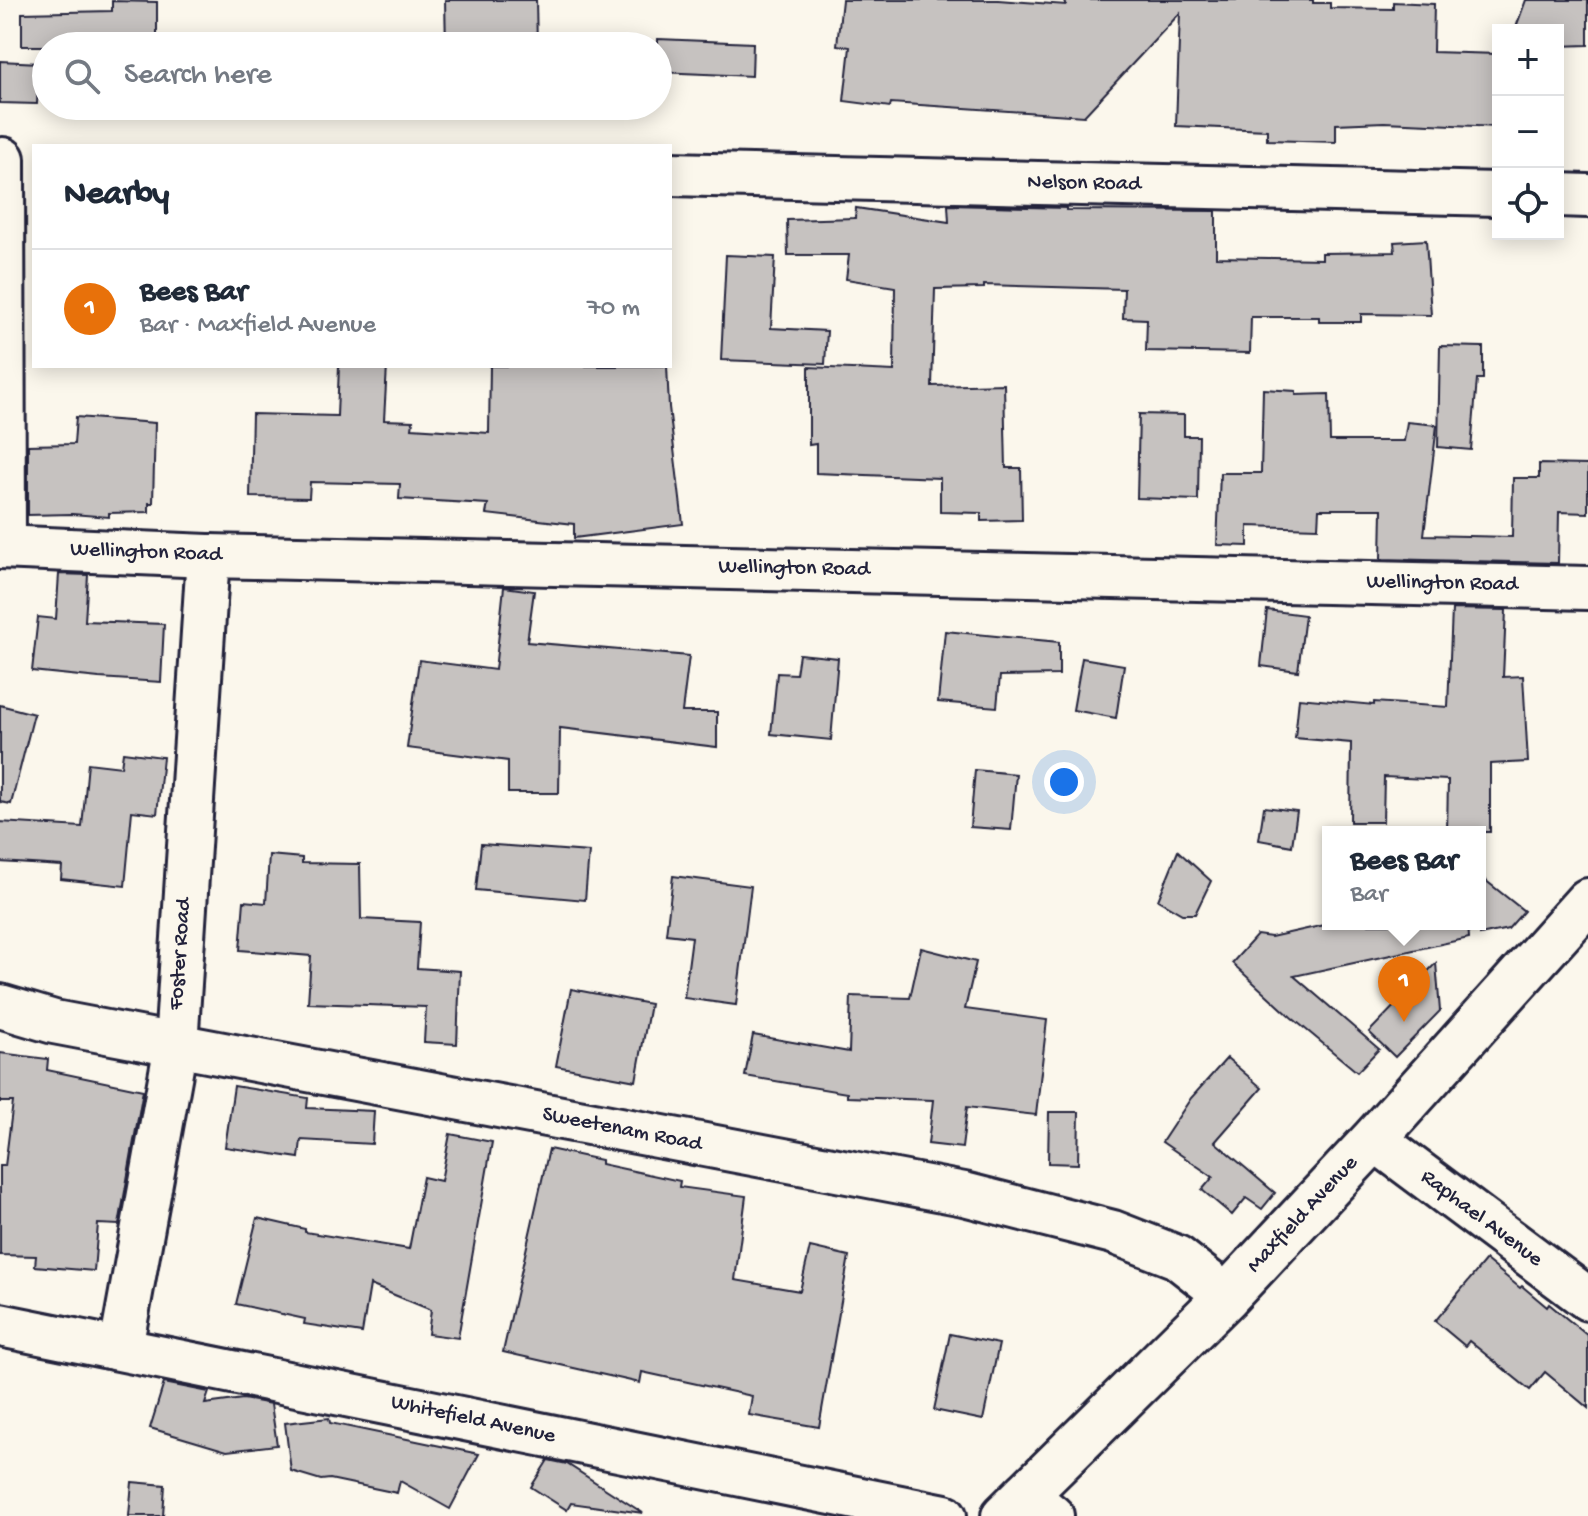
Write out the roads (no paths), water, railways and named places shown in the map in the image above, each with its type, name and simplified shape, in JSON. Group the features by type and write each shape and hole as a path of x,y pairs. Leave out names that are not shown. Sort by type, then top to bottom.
{"main road":[{"name":"Maxfield Avenue","path":"1027,1509 1070,1453 1227,1296 1374,1139 1588,901"}],"street":[{"path":"2,547 12,159"},
{"name":"Nelson Road","path":"672,174 1492,194"},
{"path":"1564,195 1588,196"},
{"name":"Wellington Road","path":"2,547 208,556 1588,588"},
{"name":"Foster Road","path":"121,1348 176,1045 208,556"},
{"name":"Sweetenam Road","path":"0,1006 54,1022 964,1194 1113,1232 1177,1257 1227,1296"},
{"name":"Raphael Avenue","path":"1374,1139 1588,1299"},
{"name":"Whitefield Avenue","path":"0,1325 945,1516"}],"place":[{"name":"Bees Bar","path":"1404,1022"}]}
